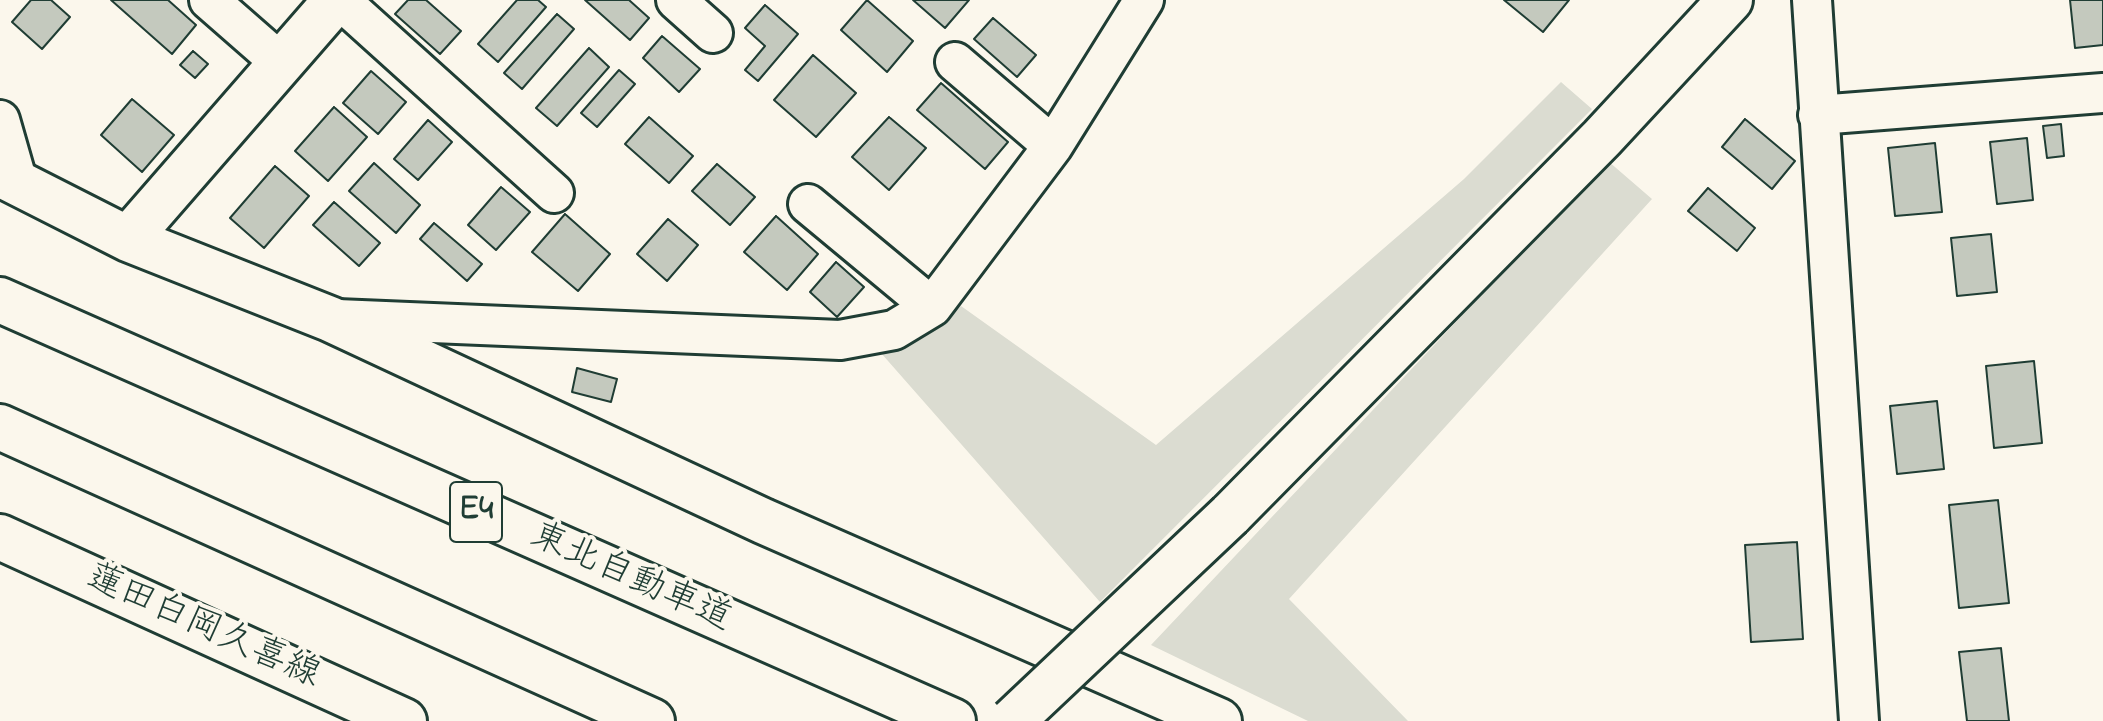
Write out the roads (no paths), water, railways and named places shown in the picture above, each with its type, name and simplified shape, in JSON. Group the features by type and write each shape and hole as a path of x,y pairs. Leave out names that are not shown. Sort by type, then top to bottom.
{"main road":[{"path":"128,239 338,0"},
{"path":"1012,721 1230,515 1602,138 1730,0"},
{"path":"9,178 128,239 330,319 763,521 1219,721"},
{"name":"東北自動車道","path":"0,300 953,721"},
{"path":"0,427 652,721"},
{"name":"蓮田白岡久喜線","path":"0,537 404,721"}],"street":[{"path":"209,0 281,63"},
{"path":"338,0 554,193"},
{"path":"676,0 713,33"},
{"path":"330,319 840,340 894,330 932,307 1053,146 1144,0"},
{"path":"1812,0 1859,721"},
{"path":"955,62 1053,146"},
{"path":"1818,115 2103,93"},
{"path":"0,120 9,178"},
{"path":"808,204 932,307"}]}
